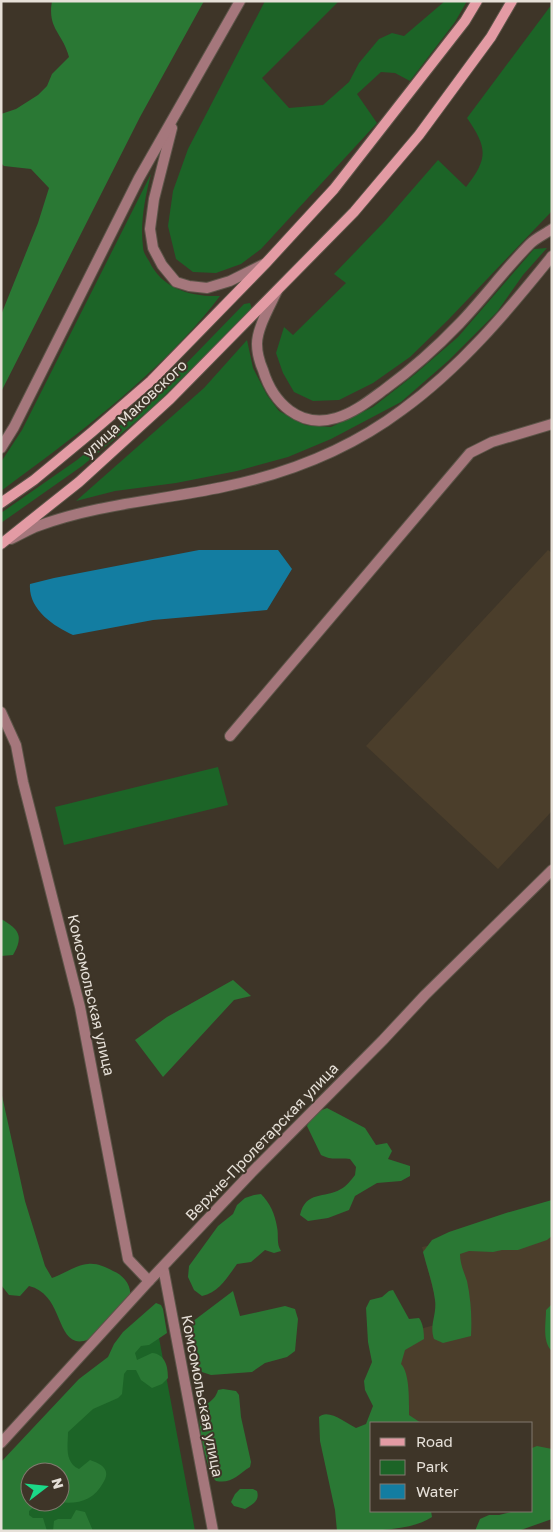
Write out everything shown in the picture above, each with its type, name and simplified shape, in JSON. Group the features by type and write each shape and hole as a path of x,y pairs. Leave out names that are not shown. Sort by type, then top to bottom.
{"main road":[{"name":"улица Маковского","path":"1,503 92,432 151,381 265,264 334,189 465,21 476,1"},
{"name":"улица Маковского","path":"1,544 79,482 170,399 354,212 419,135 491,38 512,1"}],"street":[{"path":"1,448 14,427 139,178 240,1"},
{"path":"175,117 154,199 150,229 153,248 162,266 176,282 207,288 230,282 265,264"},
{"path":"280,286 264,319 257,344 261,364 273,393 294,414 309,420 323,421 338,418 355,410 404,375 459,324 531,242 552,229"},
{"path":"1,544 36,526 62,518 226,487 273,474 340,448 402,411 435,384 494,325 552,256"},
{"path":"230,736 470,453 492,442 552,424"},
{"name":"Комсомольская улица","path":"1,712 16,745 23,782 80,1008 128,1259 150,1281"},
{"name":"Верхне-Пролетарская улица","path":"1,1444 162,1267 252,1172 425,995 552,870"},
{"name":"Комсомольская улица","path":"162,1267 212,1531"}],"shaded area":[{"path":"548,550 552,553 552,811 498,869 366,746"},
{"path":"552,1222 552,1458 533,1463 533,1422 395,1422 376,1341 442,1323 422,1247"}],"green space":[{"path":"52,1 204,1 140,117 1,392 1,315 38,223 49,188 31,169 4,166 1,163 1,114 16,109 38,95 47,86 52,74 69,57 54,25 51,10"},
{"path":"265,1 339,1 262,78 289,108 323,105 349,82 359,63 379,39 392,33 404,36 445,1 467,1 455,22 410,81 395,73 381,72 357,94 377,123 261,249 241,264 216,273 193,272 176,259 168,226 173,191 188,149"},
{"path":"552,4 552,211 410,357 373,383 339,400 313,401 294,392 283,373 276,353 284,327 293,335 346,283 334,274 385,221 438,160 466,187 479,168 483,152 479,137 467,118"},
{"path":"151,174 143,219 142,238 146,256 155,271 170,285 188,293 220,296 184,338 122,397 1,491 1,462 22,430"},
{"path":"547,248 523,275 497,312 448,361 401,402 331,439 288,457 237,471 176,483 115,491 76,501 204,388 247,340 253,368 267,395 279,411 305,425 331,427 373,407 414,375 458,337 534,249"},
{"path":"250,303 252,309 151,409 82,466 1,523 1,513 77,460 148,403 244,304"},
{"path":"218,767 228,805 64,845 55,807"},
{"path":"1,919 12,926 18,934 18,943 13,955 1,956"},
{"path":"233,980 251,996 234,1000 163,1077 135,1040 167,1017"},
{"path":"1,1091 25,1201 45,1266 52,1278 80,1266 95,1264 120,1275 130,1288 130,1297 124,1306 91,1338 86,1340 77,1341 70,1337 65,1331 53,1305 39,1290 29,1286 20,1296 9,1295 1,1285"},
{"path":"327,1108 365,1128 376,1145 387,1143 392,1151 388,1159 410,1166 410,1176 401,1181 377,1183 355,1196 349,1210 328,1218 308,1221 300,1215 303,1207 311,1198 341,1189 355,1175 356,1167 350,1159 321,1155 307,1126 314,1115"},
{"path":"261,1194 273,1213 281,1251 274,1253 265,1250 251,1262 237,1264 218,1288 202,1296 194,1290 188,1277 189,1266 218,1226 233,1214 237,1205 245,1198"},
{"path":"552,1200 552,1236 547,1240 518,1250 469,1251 460,1254 469,1295 471,1336 443,1343 434,1339 432,1329 435,1300 423,1252 432,1240 449,1232 506,1213"},
{"path":"393,1290 409,1319 419,1318 423,1328 424,1339 405,1350 401,1364 406,1374 409,1415 420,1422 370,1422 370,1512 431,1512 432,1517 412,1526 400,1528 374,1531 337,1531 335,1510 320,1441 319,1417 327,1414 332,1415 356,1428 366,1424 373,1406 365,1390 364,1381 372,1362 368,1342 366,1308 370,1300 382,1297"},
{"path":"233,1291 240,1316 285,1306 295,1309 298,1319 295,1351 287,1357 265,1363 252,1372 211,1375 202,1372 193,1355 192,1322"},
{"path":"156,1303 161,1305 167,1333 149,1345 141,1346 135,1353 137,1360 152,1353 163,1358 168,1378 162,1384 152,1388 141,1380 136,1370 127,1370 124,1374 122,1394 118,1398 93,1409 68,1432 68,1453 74,1466 79,1469 90,1460 100,1464 105,1470 106,1477 104,1481 95,1494 90,1497 70,1503 70,1462 20,1462 20,1512 29,1512 29,1515 33,1518 43,1518 47,1531 1,1531 1,1462 79,1379 108,1357 114,1344 123,1332"},
{"path":"552,1304 552,1351 547,1343 545,1332 546,1310"},
{"path":"154,1311 195,1531 3,1531 1,1483"},
{"path":"218,1390 236,1391 239,1395 241,1417 251,1462 250,1467 238,1476 222,1482 216,1481 210,1469 199,1420 201,1410 214,1398"},
{"path":"537,1446 552,1449 552,1519 518,1531 475,1531 480,1519 489,1515 533,1512 533,1448"},
{"path":"240,1489 253,1489 258,1494 257,1500 245,1509 234,1506 231,1502"},
{"path":"76,1510 85,1512 93,1531 53,1531 54,1521 58,1519 71,1519"}],"water":[{"path":"199,550 278,550 292,569 267,610 153,620 73,635 43,616 37,609 30,593 30,584"}]}
